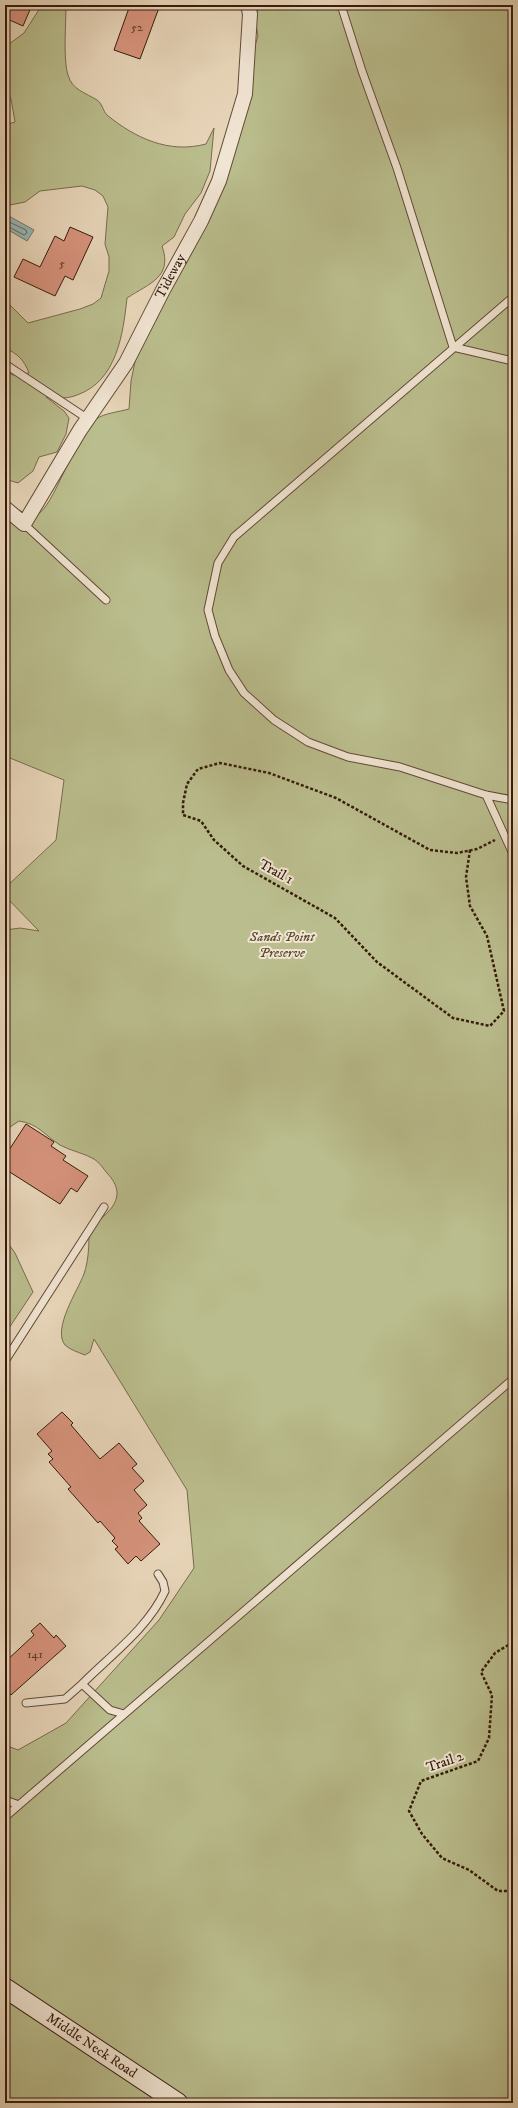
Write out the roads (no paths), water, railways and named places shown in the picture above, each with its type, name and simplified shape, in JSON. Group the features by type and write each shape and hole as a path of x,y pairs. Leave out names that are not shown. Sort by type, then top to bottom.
{"main road":[{"name":"Middle Neck Road","path":"5,1988 178,2103"}],"street":[{"name":"Tideway","path":"24,524 88,419 126,363 163,290 201,221 218,182 245,94 250,14 248,5"},
{"path":"5,508 24,524"}],"lane":[{"path":"341,5 362,71 397,168 453,347"},
{"path":"513,297 453,347 234,537 218,563 208,610 215,636 228,670 244,693 274,720 308,742 348,757 400,767 486,794 513,800"},
{"path":"453,347 513,361"},
{"path":"5,364 88,419"},
{"path":"24,524 106,600"},
{"path":"486,794 513,854"},
{"path":"5,1361 104,1207"},
{"path":"5,1817 513,1379"},
{"path":"26,1703 66,1699 82,1684 139,1628 154,1610 165,1591 163,1582 158,1574"},
{"path":"82,1684 110,1710 124,1714"},
{"path":"5,1800 19,1805"}],"water":[{"path":"7,215 34,230 27,241 5,228 5,218"}],"park label":[{"name":"Sands Point Preserve","path":"282,946"}]}
